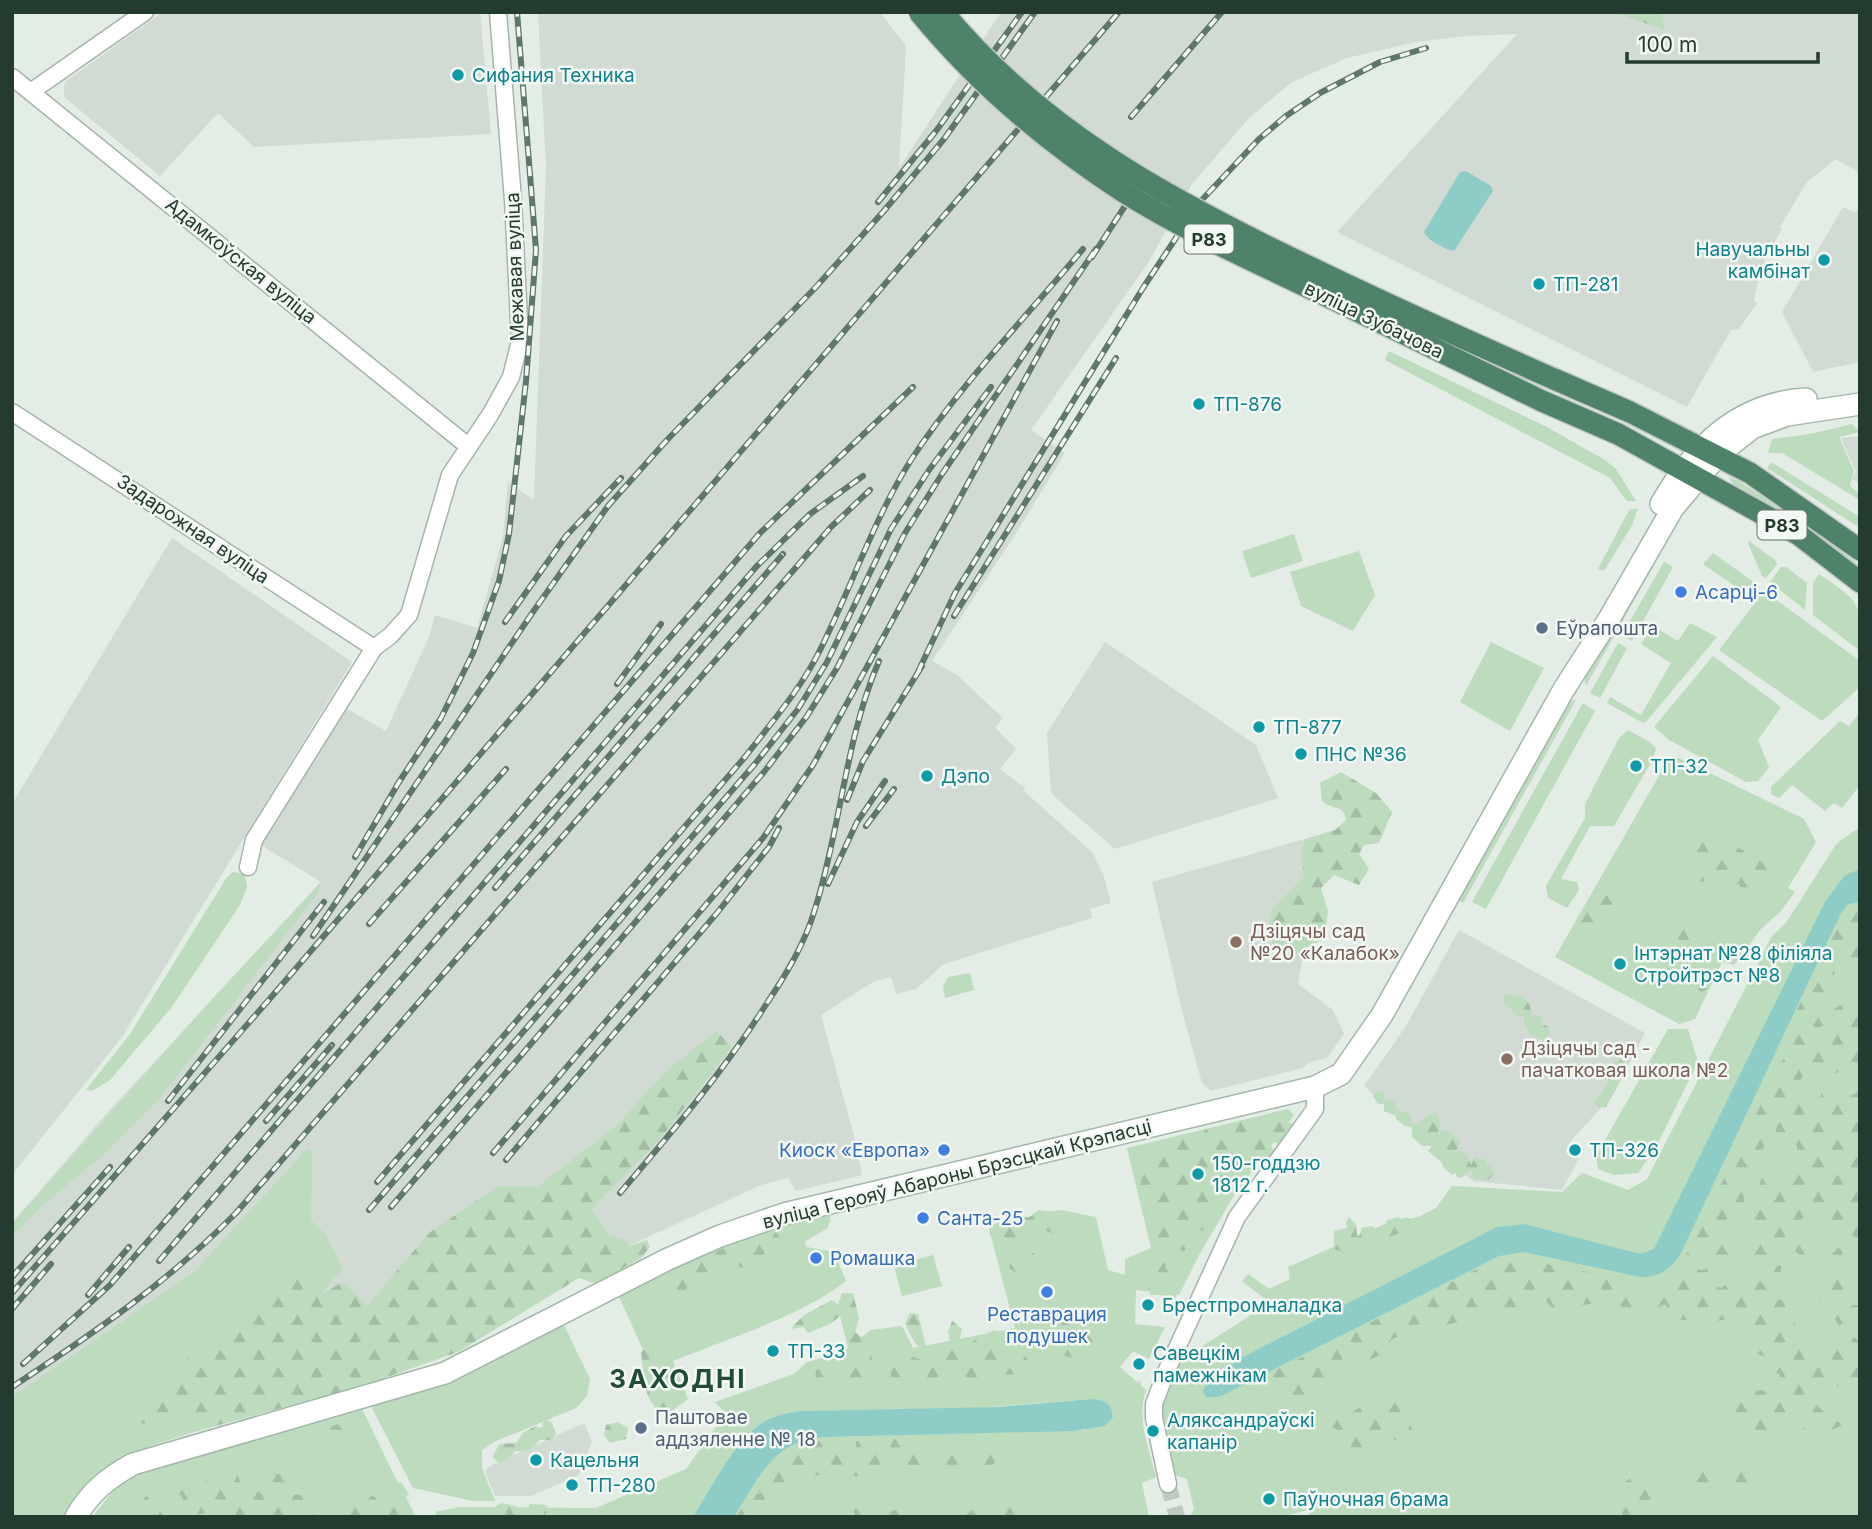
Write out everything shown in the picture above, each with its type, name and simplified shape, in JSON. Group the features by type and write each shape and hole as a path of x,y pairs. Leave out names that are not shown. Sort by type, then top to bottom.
{"highway":[{"name":"вуліца Зубачова","path":"919,12 1006,103 1049,138 1127,194 1251,261 1542,401 1618,434 1797,534 1860,582"},
{"name":"вуліца Зубачова","path":"943,12 981,54 1027,96 1060,124 1137,178 1262,244 1711,451 1797,504 1860,550"}],"main road":[{"name":"вуліца Герояў Абароны Брэсцкай Крэпасці","path":"76,1517 97,1488 111,1476 133,1464 445,1373 668,1259 720,1236 784,1214 1315,1087 1341,1074 1377,1023 1564,689 1573,665 1618,579 1691,473 1711,451 1724,427 1763,406 1799,399 1860,396"},
{"name":"вуліца Герояў Абароны Брэсцкай Крэпасці","path":"1711,451 1765,422 1787,415 1860,404"}],"street":[{"path":"32,91 145,12"},
{"name":"Межавая вуліца","path":"248,867 254,840 374,649 409,615 450,475 490,415 511,377 520,341 513,200 498,12"},
{"name":"Адамкоўская вуліца","path":"12,77 468,446"},
{"name":"Задарожная вуліца","path":"12,412 374,649"},
{"path":"1168,1484 1154,1418 1154,1404 1237,1217 1315,1109 1315,1087"}],"shaded area":[{"path":"163,12 480,12 491,134 254,147 218,113 160,176 64,97 64,85"},
{"path":"538,12 880,12 906,46 899,168 1001,12 1860,12 1860,173 1836,159 1807,182 1780,227 1782,229 1764,261 1767,264 1758,281 1754,300 1757,303 1739,329 1731,330 1687,407 1337,232 1517,34 1416,42 1347,58 1292,82 1250,117 1192,184 1148,263 1031,430 1065,453 932,661 957,675 1003,718 995,727 1016,749 1000,769 1025,788 1024,791 1093,853 1104,877 1111,903 1090,909 1092,918 944,964 916,989 896,994 891,977 873,982 821,1015 856,1143 862,1175 796,1191 788,1178 761,1185 559,1278 12,1478 12,1223 106,1114 321,882 259,844 342,706 386,731 429,637 435,615 477,628 503,537 508,482 534,500 546,167"},
{"path":"1860,206 1860,362 1813,372 1782,312 1843,207 1855,213"},
{"path":"1860,436 1860,484 1853,479 1856,472 1841,438"},
{"path":"172,538 352,662 122,1037 12,1175 12,804"},
{"path":"1105,642 1256,745 1278,798 1115,849 1056,798 1051,791 1047,733"},
{"name":"Дзіцячы сад №20 «Калабок»","path":"1312,837 1313,900 1298,984 1333,1010 1344,1034 1327,1058 1310,1062 1303,1068 1211,1091 1202,1083 1152,882"},
{"name":"Дзіцячы сад - пачатковая школа №2","path":"1459,930 1645,1033 1613,1095 1570,1142 1566,1152 1579,1159 1562,1190 1473,1181 1364,1086 1406,1026"},
{"name":"Кацельня","path":"584,1423 592,1441 579,1475 531,1496 495,1496 485,1471 490,1466"}],"green space":[{"path":"1613,12 1661,12 1665,30"},
{"path":"1389,351 1547,427 1605,460 1616,469 1636,501 1627,501 1610,478 1385,360"},
{"path":"1852,424 1860,432 1839,437 1854,471 1850,486 1860,494 1860,500 1782,453 1768,453 1772,439"},
{"path":"1771,462 1860,517 1857,526 1767,468"},
{"path":"1728,477 1808,525 1860,566 1860,573 1803,529 1734,485"},
{"path":"1638,508 1632,525 1604,571 1598,569 1629,510"},
{"path":"1676,521 1678,522 1586,686 1584,676"},
{"path":"1294,534 1303,561 1251,578 1242,551"},
{"path":"1749,541 1777,564 1766,578 1762,576"},
{"path":"1359,551 1375,595 1353,631 1301,606 1290,572"},
{"path":"1713,553 1758,585 1749,596 1703,564"},
{"path":"1664,562 1673,567 1632,641 1622,635"},
{"path":"1781,567 1786,567 1807,583 1805,610 1770,582"},
{"path":"1819,574 1844,591 1856,604 1860,621 1860,651 1813,615 1813,583"},
{"path":"1764,591 1860,661 1860,687 1822,721 1719,650"},
{"path":"1690,623 1717,637 1646,722 1643,723 1607,703 1610,697 1641,715 1671,663 1641,644 1653,626 1678,641"},
{"path":"1491,642 1544,668 1510,731 1460,702"},
{"path":"1618,643 1627,648 1600,698 1590,693"},
{"path":"1713,656 1781,707 1758,740 1769,767 1758,781 1746,782 1669,740 1654,727"},
{"path":"1576,700 1463,903 1459,898 1563,708"},
{"path":"1583,703 1595,711 1486,909 1472,902"},
{"path":"1860,712 1860,785 1842,808 1834,803 1825,811 1792,785 1779,798 1771,794 1771,787 1840,721 1849,726"},
{"path":"1628,730 1656,748 1653,759 1614,826 1590,826 1561,879 1577,882 1579,890 1567,908 1548,898 1546,886 1585,818 1585,804 1619,738"},
{"path":"1673,757 1804,819 1816,842 1788,888 1795,892 1780,912 1761,929 1734,965 1722,962 1695,1019 1679,1024 1555,957 1668,760"},
{"path":"1341,772 1376,793 1392,812 1379,843 1364,845 1359,854 1369,869 1359,885 1334,875 1321,888 1328,911 1325,938 1284,960 1266,934 1273,908 1304,877 1301,850 1305,839 1335,830 1346,820 1340,809 1322,801 1320,783"},
{"path":"1860,827 1860,1517 1310,1517 1308,1510 1281,1517 1189,1517 1194,1509 1187,1479 1173,1475 1166,1447 1162,1408 1166,1381 1171,1366 1270,1303 1242,1281 1248,1274 1269,1289 1290,1279 1288,1267 1385,1224 1418,1217 1436,1208 1452,1186 1562,1192 1582,1173 1628,1190 1647,1179 1772,936 1786,923 1837,843"},
{"path":"1710,837 1719,842 1721,848 1715,849 1715,854 1729,859 1730,851 1735,846 1748,857 1746,865 1755,859 1768,867 1766,874 1780,873 1769,893 1762,896 1761,891 1749,893 1739,890 1740,884 1718,888 1706,882 1706,879 1703,882 1691,878 1686,871 1691,867 1688,857 1696,844"},
{"path":"233,872 245,874 247,887 240,905 171,1008 110,1080 92,1091 86,1090 130,1034 227,877"},
{"path":"322,881 315,897 160,1098 103,1155 12,1235 12,1224 204,1008"},
{"path":"1613,888 1622,890 1623,894 1627,893 1634,899 1633,903 1628,906 1619,902 1615,908 1601,914 1596,921 1598,928 1583,927 1577,920 1579,915 1585,908 1592,909 1597,899 1602,900"},
{"path":"1853,904 1860,905 1860,958 1851,965 1839,962 1834,967 1835,978 1843,990 1837,994 1825,991 1826,1000 1817,1006 1820,1015 1824,1016 1840,1005 1850,1008 1856,1014 1860,1013 1860,1027 1854,1032 1842,1032 1836,1027 1836,1020 1817,1029 1808,1022 1801,1027 1792,1020 1845,910"},
{"path":"1680,924 1688,924 1693,928 1692,932 1701,935 1705,940 1698,946 1700,948 1693,964 1708,981 1709,988 1702,992 1689,984 1688,979 1684,982 1678,977 1678,965 1667,973 1646,962 1636,951 1646,942 1651,947 1662,935 1666,938 1669,934 1672,936"},
{"path":"970,973 974,990 945,998 943,986 948,977"},
{"path":"1503,996 1522,996 1530,1006 1531,1016 1538,1015 1543,1019 1542,1025 1548,1026 1550,1032 1545,1040 1536,1038 1529,1032 1524,1016 1517,1016 1503,1001"},
{"path":"1668,1029 1688,1029 1698,1062 1655,1149 1638,1173 1614,1175 1598,1169 1596,1156"},
{"path":"717,1031 732,1047 660,1139 592,1209 609,1235 624,1239 630,1246 647,1240 650,1247 641,1258 596,1284 579,1278 458,1352 359,1387 201,1430 188,1420 122,1425 142,1407 172,1388 181,1364 264,1291 296,1276 318,1297 342,1282 368,1305 429,1233 498,1186 537,1187 617,1125 665,1072"},
{"path":"1806,1032 1810,1038 1813,1034 1839,1033 1845,1039 1860,1040 1860,1080 1853,1082 1843,1077 1846,1069 1832,1073 1809,1067 1794,1089 1796,1094 1773,1118 1762,1137 1762,1155 1745,1182 1747,1195 1744,1197 1744,1206 1724,1221 1718,1238 1721,1244 1746,1251 1750,1244 1744,1224 1751,1209 1765,1205 1769,1199 1758,1190 1761,1179 1772,1173 1778,1180 1787,1164 1798,1158 1797,1146 1790,1135 1778,1134 1773,1126 1774,1119 1783,1116 1790,1105 1804,1097 1809,1101 1821,1096 1823,1086 1833,1082 1853,1095 1860,1090 1860,1251 1856,1249 1855,1237 1849,1234 1851,1227 1822,1229 1814,1220 1813,1211 1807,1213 1796,1226 1806,1230 1806,1234 1799,1239 1805,1246 1816,1247 1813,1256 1800,1255 1792,1249 1792,1241 1785,1242 1787,1252 1783,1253 1780,1259 1765,1264 1767,1267 1781,1265 1780,1281 1767,1285 1786,1292 1781,1297 1772,1296 1772,1300 1788,1299 1794,1309 1795,1324 1789,1330 1809,1354 1831,1349 1838,1338 1849,1333 1860,1342 1860,1383 1853,1388 1834,1386 1813,1391 1811,1399 1826,1414 1825,1421 1836,1421 1843,1425 1815,1438 1803,1430 1805,1421 1797,1420 1792,1430 1774,1428 1758,1435 1744,1437 1736,1425 1739,1420 1732,1415 1732,1408 1746,1396 1752,1398 1751,1393 1761,1390 1768,1393 1769,1387 1782,1381 1779,1374 1769,1371 1765,1364 1771,1362 1768,1358 1753,1352 1741,1330 1743,1323 1737,1316 1715,1322 1695,1317 1692,1320 1676,1320 1672,1325 1663,1319 1671,1314 1665,1304 1645,1312 1640,1320 1633,1324 1629,1312 1643,1308 1646,1299 1678,1278 1678,1274 1696,1267 1710,1271 1718,1269 1722,1278 1710,1281 1721,1288 1729,1282 1738,1286 1752,1280 1766,1284 1759,1277 1759,1270 1751,1271 1743,1265 1741,1259 1745,1251 1729,1268 1718,1265 1715,1261 1686,1260 1685,1257 1795,1036"},
{"path":"1619,1057 1628,1067 1606,1107 1599,1108 1593,1102 1602,1092 1614,1062"},
{"path":"1377,1092 1383,1093 1386,1101 1390,1099 1395,1103 1397,1111 1412,1116 1411,1123 1419,1124 1429,1114 1437,1115 1441,1125 1437,1134 1444,1130 1460,1140 1459,1147 1454,1152 1461,1151 1468,1156 1471,1165 1475,1157 1486,1160 1487,1165 1492,1166 1494,1174 1488,1180 1475,1179 1469,1171 1458,1178 1455,1173 1452,1175 1428,1151 1432,1146 1422,1146 1412,1137 1412,1127 1405,1126 1396,1116 1384,1111 1384,1104 1378,1104 1373,1096"},
{"path":"1288,1109 1294,1115 1233,1197 1179,1295 1136,1290 1135,1324 1165,1327 1149,1359 1133,1351 1120,1367 1146,1390 1143,1422 1156,1477 1142,1483 1149,1517 734,1517 770,1462 793,1445 808,1440 828,1437 1085,1430 1113,1414 1106,1402 1092,1399 980,1408 800,1411 779,1415 759,1425 741,1442 693,1517 437,1517 435,1512 459,1507 596,1508 686,1469 718,1424 728,1416 715,1402 794,1374 807,1362 841,1353 871,1330 902,1326 913,1348 1015,1328 988,1225 1061,1210 1096,1217 1108,1270 1125,1275 1125,1259 1151,1248 1127,1148"},
{"path":"1266,1115 1275,1123 1281,1120 1293,1124 1280,1143 1269,1142 1274,1151 1267,1160 1251,1159 1242,1176 1250,1183 1243,1192 1227,1192 1213,1212 1214,1220 1207,1230 1197,1231 1189,1237 1190,1245 1183,1252 1170,1244 1155,1244 1148,1231 1153,1228 1151,1218 1143,1209 1139,1185 1142,1182 1136,1178 1131,1158 1155,1152 1154,1142 1188,1134 1194,1143 1204,1140 1204,1130"},
{"path":"308,1148 312,1151 311,1220 325,1234 343,1268 318,1297 181,1364 172,1388 142,1407 123,1424 188,1420 201,1430 150,1446 108,1468 68,1517 12,1517 12,1397 194,1272"},
{"path":"825,1210 831,1214 828,1228 804,1242 807,1247 834,1252 846,1281 786,1316 673,1361 688,1399 671,1412 617,1292 692,1255"},
{"path":"1038,1210 1057,1212 1060,1225 1053,1234 1035,1227 1035,1241 1017,1248 995,1245 989,1232 995,1228 1010,1226 1016,1218 1030,1217"},
{"path":"1349,1217 1356,1225 1359,1236 1362,1228 1372,1226 1376,1230 1384,1227 1387,1220 1398,1217 1406,1217 1414,1222 1408,1225 1407,1230 1390,1237 1379,1235 1378,1241 1355,1247 1352,1257 1334,1249 1334,1231 1347,1228"},
{"path":"790,1226 804,1232 804,1238 798,1243 785,1244 774,1254 764,1254 751,1264 741,1268 737,1264 717,1276 693,1283 680,1294 673,1285 680,1277 674,1268 734,1245 756,1248 759,1236 767,1228 775,1231 781,1239 786,1237"},
{"path":"1838,1248 1842,1250 1843,1259 1849,1260 1851,1264 1845,1267 1844,1272 1854,1276 1857,1285 1848,1295 1851,1305 1860,1305 1860,1318 1839,1326 1835,1319 1839,1312 1833,1313 1818,1298 1820,1286 1826,1276 1836,1276 1834,1268 1840,1262 1832,1254"},
{"path":"1156,1251 1167,1261 1167,1282 1177,1289 1175,1305 1169,1311 1162,1308 1161,1295 1150,1295 1149,1288 1158,1283 1157,1266 1147,1264 1148,1259 1143,1264 1131,1261 1134,1255 1149,1255"},
{"path":"1033,1253 1039,1258 1038,1264 1029,1269 1022,1266 1017,1274 1009,1268 1012,1258 1024,1259"},
{"path":"933,1255 942,1286 902,1296 894,1266"},
{"path":"1514,1258 1609,1276 1616,1285 1613,1288 1632,1292 1641,1300 1631,1309 1624,1309 1619,1304 1599,1303 1553,1309 1539,1294 1532,1295 1525,1312 1509,1324 1506,1316 1508,1311 1498,1307 1501,1298 1488,1291 1473,1301 1478,1307 1469,1319 1443,1326 1435,1323 1415,1337 1404,1333 1391,1340 1388,1351 1363,1363 1360,1358 1345,1365 1328,1366 1329,1372 1336,1373 1332,1379 1300,1400 1281,1398 1271,1389 1272,1372 1481,1267"},
{"path":"1068,1292 1077,1299 1070,1333 1087,1332 1099,1342 1088,1357 1073,1358 1061,1354 1054,1347 1051,1326 1054,1314"},
{"path":"842,1293 853,1293 859,1318 855,1332 870,1343 873,1367 870,1381 848,1384 815,1380 816,1370 839,1363 852,1363 840,1316 830,1324 808,1333 803,1327 790,1329 804,1315 832,1300 838,1305"},
{"path":"910,1313 918,1314 926,1346 951,1346 948,1332 952,1321 962,1329 959,1342 963,1347 994,1330 1015,1343 1029,1361 1018,1374 978,1377 966,1387 910,1383 891,1377 891,1368 898,1362 906,1366 912,1357 934,1362 938,1358 925,1352 914,1341 905,1323"},
{"path":"556,1324 564,1325 590,1379 587,1396 576,1408 494,1442 482,1450 482,1468 495,1501 473,1501 413,1488 369,1402"},
{"path":"648,1345 660,1359 669,1380 671,1406 660,1412 650,1399 645,1385 641,1352"},
{"path":"1128,1380 1134,1383 1140,1381 1142,1389 1132,1400 1122,1403 1113,1392"},
{"path":"1413,1398 1418,1403 1411,1408 1417,1414 1410,1422 1414,1437 1396,1440 1391,1438 1378,1448 1374,1438 1368,1438 1363,1446 1369,1460 1353,1460 1347,1455 1344,1438 1331,1426 1335,1418 1342,1419 1365,1404 1376,1404 1379,1408 1387,1403 1393,1405 1400,1400"},
{"path":"360,1404 416,1517 92,1517 118,1485 151,1465"},
{"path":"545,1419 552,1423 556,1434 551,1440 539,1440 532,1448 515,1451 512,1456 499,1463 493,1457 499,1444 516,1443 523,1433 535,1426 541,1428"},
{"path":"618,1422 628,1428 626,1439 610,1443 604,1435 606,1425"},
{"path":"338,1424 347,1433 347,1444 335,1448 326,1442 329,1427"},
{"path":"894,1439 909,1439 918,1452 925,1448 934,1449 934,1455 942,1449 951,1449 956,1456 975,1447 987,1445 993,1446 1002,1455 994,1464 974,1472 962,1472 956,1466 943,1470 901,1473 892,1467 886,1475 866,1475 863,1471 860,1476 841,1476 827,1471 806,1476 793,1472 786,1477 784,1490 765,1517 736,1517 751,1494 762,1493 753,1489 771,1465 793,1453 794,1445 806,1441 833,1441 835,1448 856,1449 856,1441 876,1440 880,1446 890,1447"},
{"path":"1744,1468 1746,1477 1752,1482 1743,1493 1725,1496 1725,1491 1721,1490 1706,1501 1694,1502 1687,1484 1691,1477 1707,1471 1709,1478 1716,1481 1728,1470"},
{"path":"223,1469 237,1473 243,1491 250,1486 262,1494 267,1506 278,1500 268,1483 268,1474 286,1474 299,1481 293,1494 301,1495 315,1517 229,1517 220,1499 214,1500 202,1492 203,1483"},
{"path":"1650,1471 1662,1491 1650,1501 1657,1504 1655,1515 1658,1517 1624,1517 1619,1509 1620,1500 1626,1496 1622,1492 1625,1483 1636,1475"},
{"path":"997,1475 1007,1484 1016,1485 1015,1494 1025,1503 1025,1512 1016,1517 963,1517 972,1510 976,1514 989,1514 992,1505 998,1506 1001,1489 990,1479"},
{"path":"166,1482 167,1487 185,1486 211,1502 207,1513 194,1515 181,1495 167,1493 159,1499 157,1506 164,1517 145,1517 144,1510 139,1506 145,1497 153,1496 150,1488"},
{"path":"401,1482 409,1494 400,1502 404,1509 410,1509 415,1517 349,1517 342,1513 344,1503 355,1504 362,1493 375,1497 381,1508 390,1508 384,1498 392,1485"},
{"path":"501,1503 515,1506 526,1513 530,1504 547,1505 545,1516 559,1514 560,1517 493,1517 492,1509"},
{"path":"871,1507 897,1510 900,1515 909,1517 855,1517 854,1509 862,1509 868,1514"}],"water":[{"path":"1466,171 1491,186 1493,191 1454,251 1433,241 1424,232 1460,172"},
{"path":"1860,869 1860,902 1848,904 1841,913 1681,1253 1669,1268 1653,1276 1640,1277 1524,1252 1499,1256 1219,1397 1206,1397 1203,1391 1210,1379 1241,1358 1497,1227 1524,1224 1640,1254 1654,1249 1825,902 1844,876"},
{"path":"1092,1399 1104,1401 1111,1409 1113,1417 1105,1426 1073,1431 828,1437 809,1440 793,1445 770,1462 734,1517 693,1517 741,1442 759,1425 779,1415 800,1411 998,1407"}],"tunnel":[{"path":"1168,1484 1177,1517"}],"railway":[{"path":"355,857 441,718 473,653 499,581 509,534 526,381 536,250 517,12"},
{"path":"878,202 936,131 1022,12"},
{"path":"313,936 608,506 667,440 816,287 883,212 944,139 1035,12"},
{"path":"12,1293 267,1002 1119,12"},
{"path":"1131,117 1222,12"},
{"path":"918,672 955,593 1143,288 1199,203 1259,139 1286,116 1320,93 1380,62 1426,48"},
{"path":"1092,257 1136,189"},
{"path":"377,1182 745,757 785,706 819,652 885,506 911,460 972,378 1083,249"},
{"path":"391,1207 764,772 807,716 837,668 905,533 942,474 1096,249"},
{"path":"493,1153 763,838 813,765 1057,321"},
{"path":"954,616 1116,358"},
{"path":"23,1364 110,1285 760,533 913,387"},
{"path":"369,1210 754,765 798,709 827,662 891,529 929,470 991,387"},
{"path":"159,1261 756,567 810,514 863,476"},
{"path":"505,622 566,536 621,478"},
{"path":"12,1387 129,1306 183,1262 236,1213 831,527 870,490"},
{"path":"495,888 783,554"},
{"path":"617,684 661,624"},
{"path":"620,1193 733,1053 782,980 801,946 824,878 858,722 879,661"},
{"path":"847,800 863,761 922,666"},
{"path":"369,924 506,769"},
{"path":"828,884 857,822 885,781"},
{"path":"866,826 894,789"},
{"path":"506,1160 717,913 769,847 779,828"},
{"path":"168,1101 324,902"},
{"path":"266,1121 332,1045"},
{"path":"12,1277 110,1167"},
{"path":"88,1295 129,1247"},
{"path":"12,1309 51,1264"}],"place":[{"name":"Сифания Техника","path":"458,75"},
{"name":"Навучальны камбінат","path":"1824,260"},
{"name":"ТП-281","path":"1539,284"},
{"name":"ТП-876","path":"1199,404"},
{"name":"Асарці-6","path":"1681,592"},
{"name":"Еўрапошта","path":"1542,628"},
{"name":"ТП-877","path":"1259,727"},
{"name":"ПНС №36","path":"1301,754"},
{"name":"ТП-32","path":"1636,766"},
{"name":"Дэпо","path":"927,776"},
{"name":"Дзіцячы сад №20 «Калабок»","path":"1236,942"},
{"name":"Інтэрнат №28 фiлiяла Стройтрэст №8","path":"1620,964"},
{"name":"Дзіцячы сад - пачатковая школа №2","path":"1507,1059"},
{"name":"Киоск «Европа»","path":"944,1150"},
{"name":"ТП-326","path":"1575,1150"},
{"name":"150-годдзю 1812 г.","path":"1198,1174"},
{"name":"Санта-25","path":"923,1218"},
{"name":"Ромашка","path":"816,1258"},
{"name":"Реставрация подушек","path":"1047,1292"},
{"name":"Брестпромналадка","path":"1148,1305"},
{"name":"ТП-33","path":"773,1351"},
{"name":"Савецкім памежнікам","path":"1139,1364"},
{"name":"Паштовае аддзяленне № 18","path":"641,1428"},
{"name":"Аляксандраўскі капанір","path":"1153,1431"},
{"name":"Кацельня","path":"536,1460"},
{"name":"ТП-280","path":"572,1485"},
{"name":"Паўночная брама","path":"1269,1499"}],"district":[{"name":"ЗАХОДНІ","path":"678,1378"}]}
